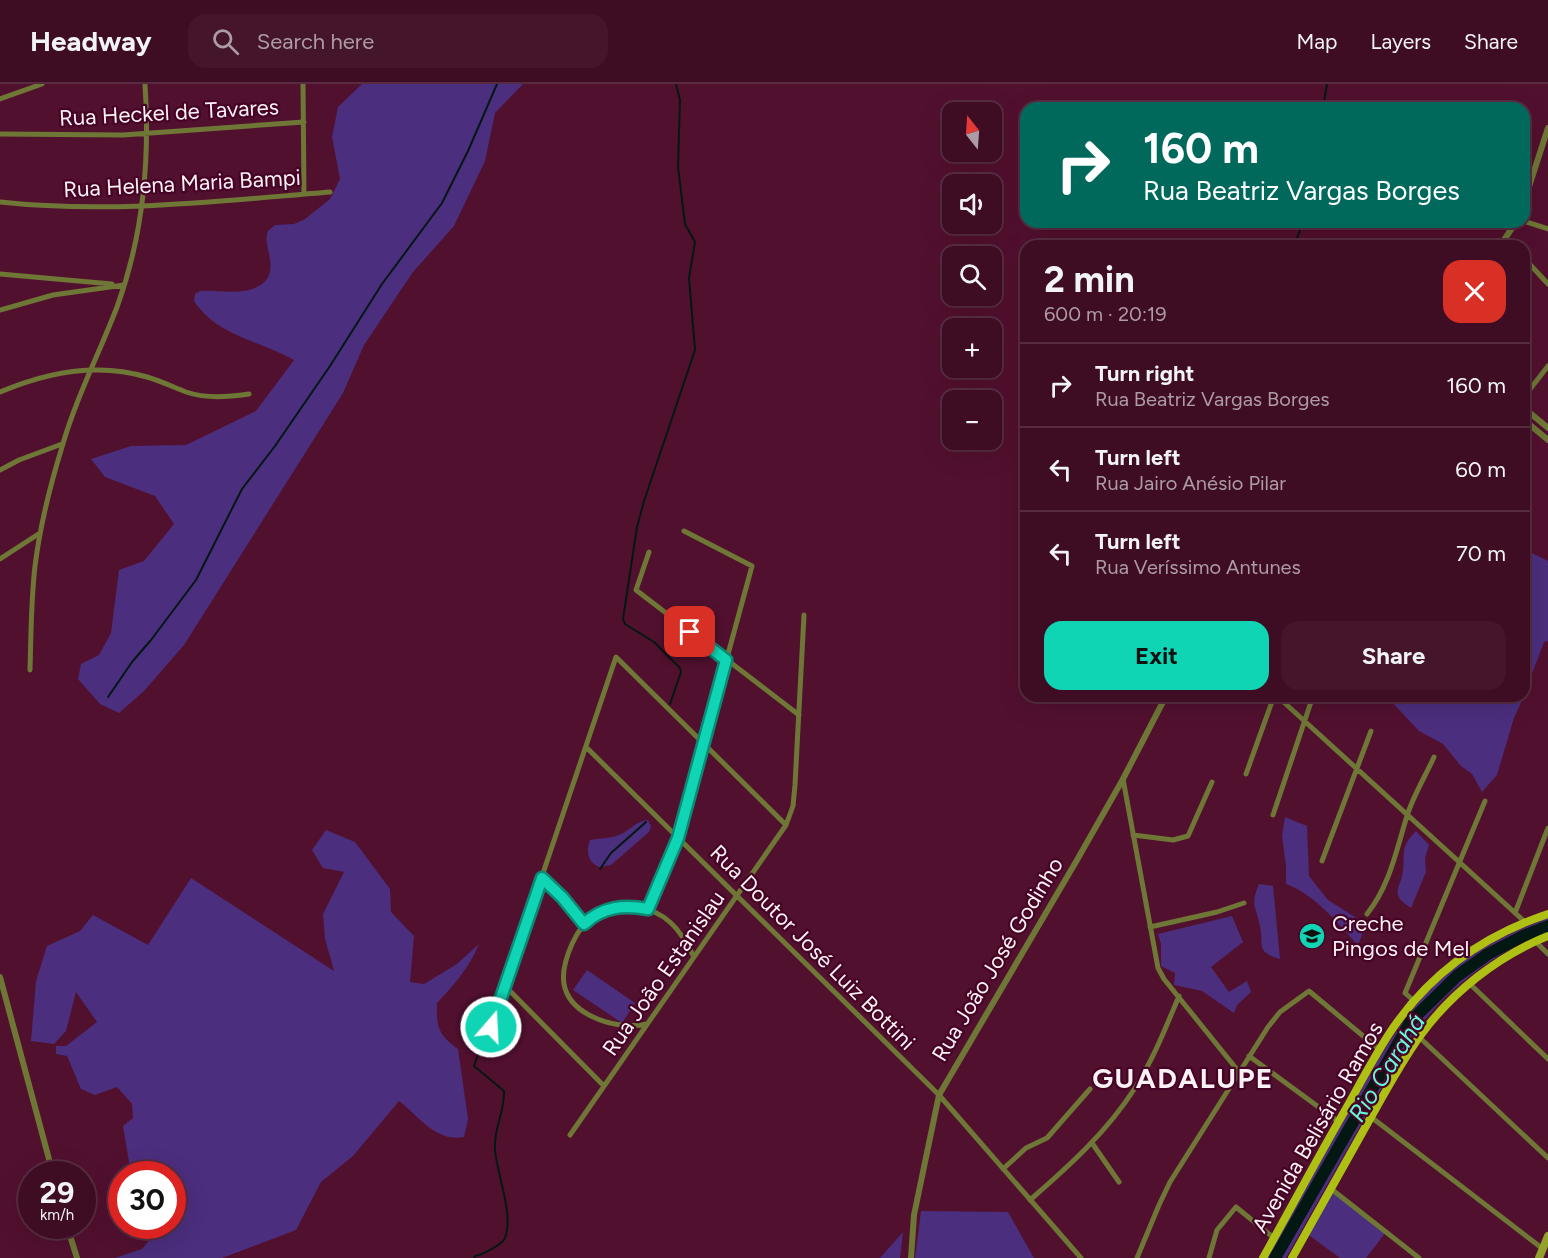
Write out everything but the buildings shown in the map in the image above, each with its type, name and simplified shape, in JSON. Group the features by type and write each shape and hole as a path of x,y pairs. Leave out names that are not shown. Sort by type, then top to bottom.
{"main road":[{"name":"Avenida Belisário Ramos","path":"1263,1258 1380,1050 1414,1001 1439,976 1470,951 1525,922 1548,914"},
{"name":"Avenida Belisário Ramos","path":"1295,1257 1330,1188 1419,1037 1443,1009 1498,962 1548,936"},
{"path":"1539,1258 1548,1236"}],"street":[{"path":"0,99 42,84"},
{"path":"30,670 35,568 40,533 62,444 124,285 142,207 147,133 145,84"},
{"path":"303,84 304,194"},
{"name":"Rua Heckel de Tavares","path":"0,134 90,136 303,122"},
{"path":"1530,185 1547,138 1548,128"},
{"name":"Rua Helena Maria Bampi","path":"0,202 69,208 142,207 330,192"},
{"path":"1530,222 1548,229"},
{"path":"1506,239 1512,228"},
{"path":"1530,264 1548,284"},
{"path":"0,273 124,285"},
{"path":"0,310 53,295 124,285"},
{"path":"1530,389 1548,366"},
{"path":"0,392 46,376 90,369 131,373 204,396 249,394"},
{"path":"1530,413 1548,428"},
{"path":"1530,425 1548,440"},
{"path":"0,470 19,460 62,444"},
{"path":"648,909 678,838 752,566 684,531"},
{"path":"0,559 40,533"},
{"path":"649,552 636,590 799,715"},
{"name":"Rua João Estanislau","path":"570,1135 786,825 795,795 804,615"},
{"path":"484,1048 616,657 786,825"},
{"name":"Rua João José Godinho","path":"911,1258 914,1215 939,1095 1123,779 1163,702"},
{"path":"1245,774 1273,702"},
{"path":"1282,702 1525,922"},
{"path":"1273,815 1311,702"},
{"path":"1322,861 1371,731"},
{"name":"Rua Doutor José Luiz Bottini","path":"586,747 939,1095 1081,1258"},
{"path":"1367,914 1376,903 1396,859 1407,815 1434,757"},
{"path":"1123,779 1158,968 1164,979 1239,1072"},
{"path":"1133,835 1173,840 1188,836 1212,782"},
{"path":"1414,1001 1405,993 1485,801"},
{"path":"1515,914 1548,828"},
{"path":"542,878 562,897 584,924"},
{"path":"1150,927 1217,912 1244,903"},
{"path":"648,1023 628,1026 609,1024 585,1013 569,997 563,981 563,971 574,941 584,924 592,916 609,909 628,906 648,909 672,923 694,957"},
{"path":"1535,941 1548,954"},
{"path":"0,977 50,1161"},
{"path":"1470,984 1548,1059"},
{"path":"505,986 604,1086"},
{"path":"1137,1258 1164,1192 1249,1056 1280,1012 1309,991 1380,1050"},
{"path":"1030,1200 1092,1143 1120,1110 1136,1087 1179,996"},
{"path":"1419,1037 1548,1158"},
{"path":"1249,1056 1339,1122"},
{"path":"1003,1169 1026,1148 1047,1138 1090,1089"},
{"path":"1371,1117 1543,1249"},
{"path":"1092,1143 1119,1182"},
{"path":"1330,1188 1419,1258"},
{"path":"1209,1258 1217,1230 1236,1207 1274,1238"},
{"path":"72,1239 77,1258"}],"shaded area":[{"path":"362,84 523,84 495,113 485,161 454,226 413,272 364,345 343,393 184,645 144,691 119,713 100,704 78,679 81,664 99,655 111,633 119,570 144,561 174,524 155,496 105,477 91,459 131,446 186,445 256,411 294,360 215,323 194,301 195,294 200,291 244,291 257,287 265,281 270,268 268,231 275,225 294,224 305,219 330,199 340,179 332,137 338,107"},
{"path":"1530,552 1548,561 1548,641 1544,642 1530,679"},
{"path":"1392,702 1521,702 1514,718 1497,775 1482,792 1472,774 1461,766 1443,744 1419,731"},
{"path":"1285,817 1307,826 1309,876 1328,900 1366,924 1358,945 1316,902 1286,884 1282,836"},
{"path":"648,820 651,826 649,832 611,865 599,867 590,859 588,848 590,840 615,836"},
{"path":"326,830 355,842 390,889 391,912 414,936 410,982 424,984 457,964 479,944 461,976 437,1003 440,1030 458,1049 468,1119 464,1137 454,1138 436,1132 399,1101 353,1156 321,1182 296,1230 222,1258 115,1258 142,1249 150,1239 186,1239 186,1161 129,1161 123,1126 133,1118 132,1104 117,1087 95,1095 81,1089 67,1056 56,1054 56,1046 66,1046 97,1022 76,992 66,1031 54,1044 31,1041 36,981 47,946 80,931 93,915 148,945 191,878 334,971 325,939 323,914 344,872 323,868 312,850"},
{"path":"1416,831 1429,845 1425,858 1426,872 1411,908 1400,899 1398,891 1403,871 1405,846"},
{"path":"1259,884 1273,886 1280,959 1267,954 1262,947 1254,902"},
{"path":"1232,916 1243,942 1211,967 1229,992 1247,981 1251,992 1237,1005 1234,1013 1202,991 1174,985 1175,973 1161,966 1161,944 1158,934"},
{"path":"1548,918 1548,931 1507,951 1470,976 1453,990 1422,1023 1408,1041 1286,1258 1267,1258 1381,1056 1416,1006 1445,976 1481,950"},
{"path":"587,970 635,1003 622,1023 573,990"},
{"path":"1330,1188 1386,1232 1366,1258 1340,1258 1306,1233"},
{"path":"921,1211 1008,1212 1034,1258 915,1258"},
{"path":"903,1232 900,1258 880,1258"}],"waterway":[{"path":"108,697 132,662 196,580 242,489 275,446 330,366 382,284 442,203 497,84"},
{"path":"670,704 681,672 680,668 654,642 625,624 623,619 637,527 695,350 689,278 695,242 685,224 678,167 680,100 676,84"},
{"path":"1324,102 1327,84"},
{"path":"1297,240 1301,228"},
{"path":"600,869 611,853 646,822"},
{"name":"Rio Carahá","path":"1275,1258 1411,1021 1457,976 1488,954 1548,926"},
{"path":"474,1258 505,1238 508,1218 495,1150 504,1091 474,1066 496,1004"}],"place":[{"name":"Creche Pingos de Mel","path":"1312,936"}],"district":[{"name":"GUADALUPE","path":"1183,1078"}],"route":[{"path":"491,1027 542,878 562,897 584,924 592,916 609,909 628,906 648,909 678,838 726,660 690,632"}]}
